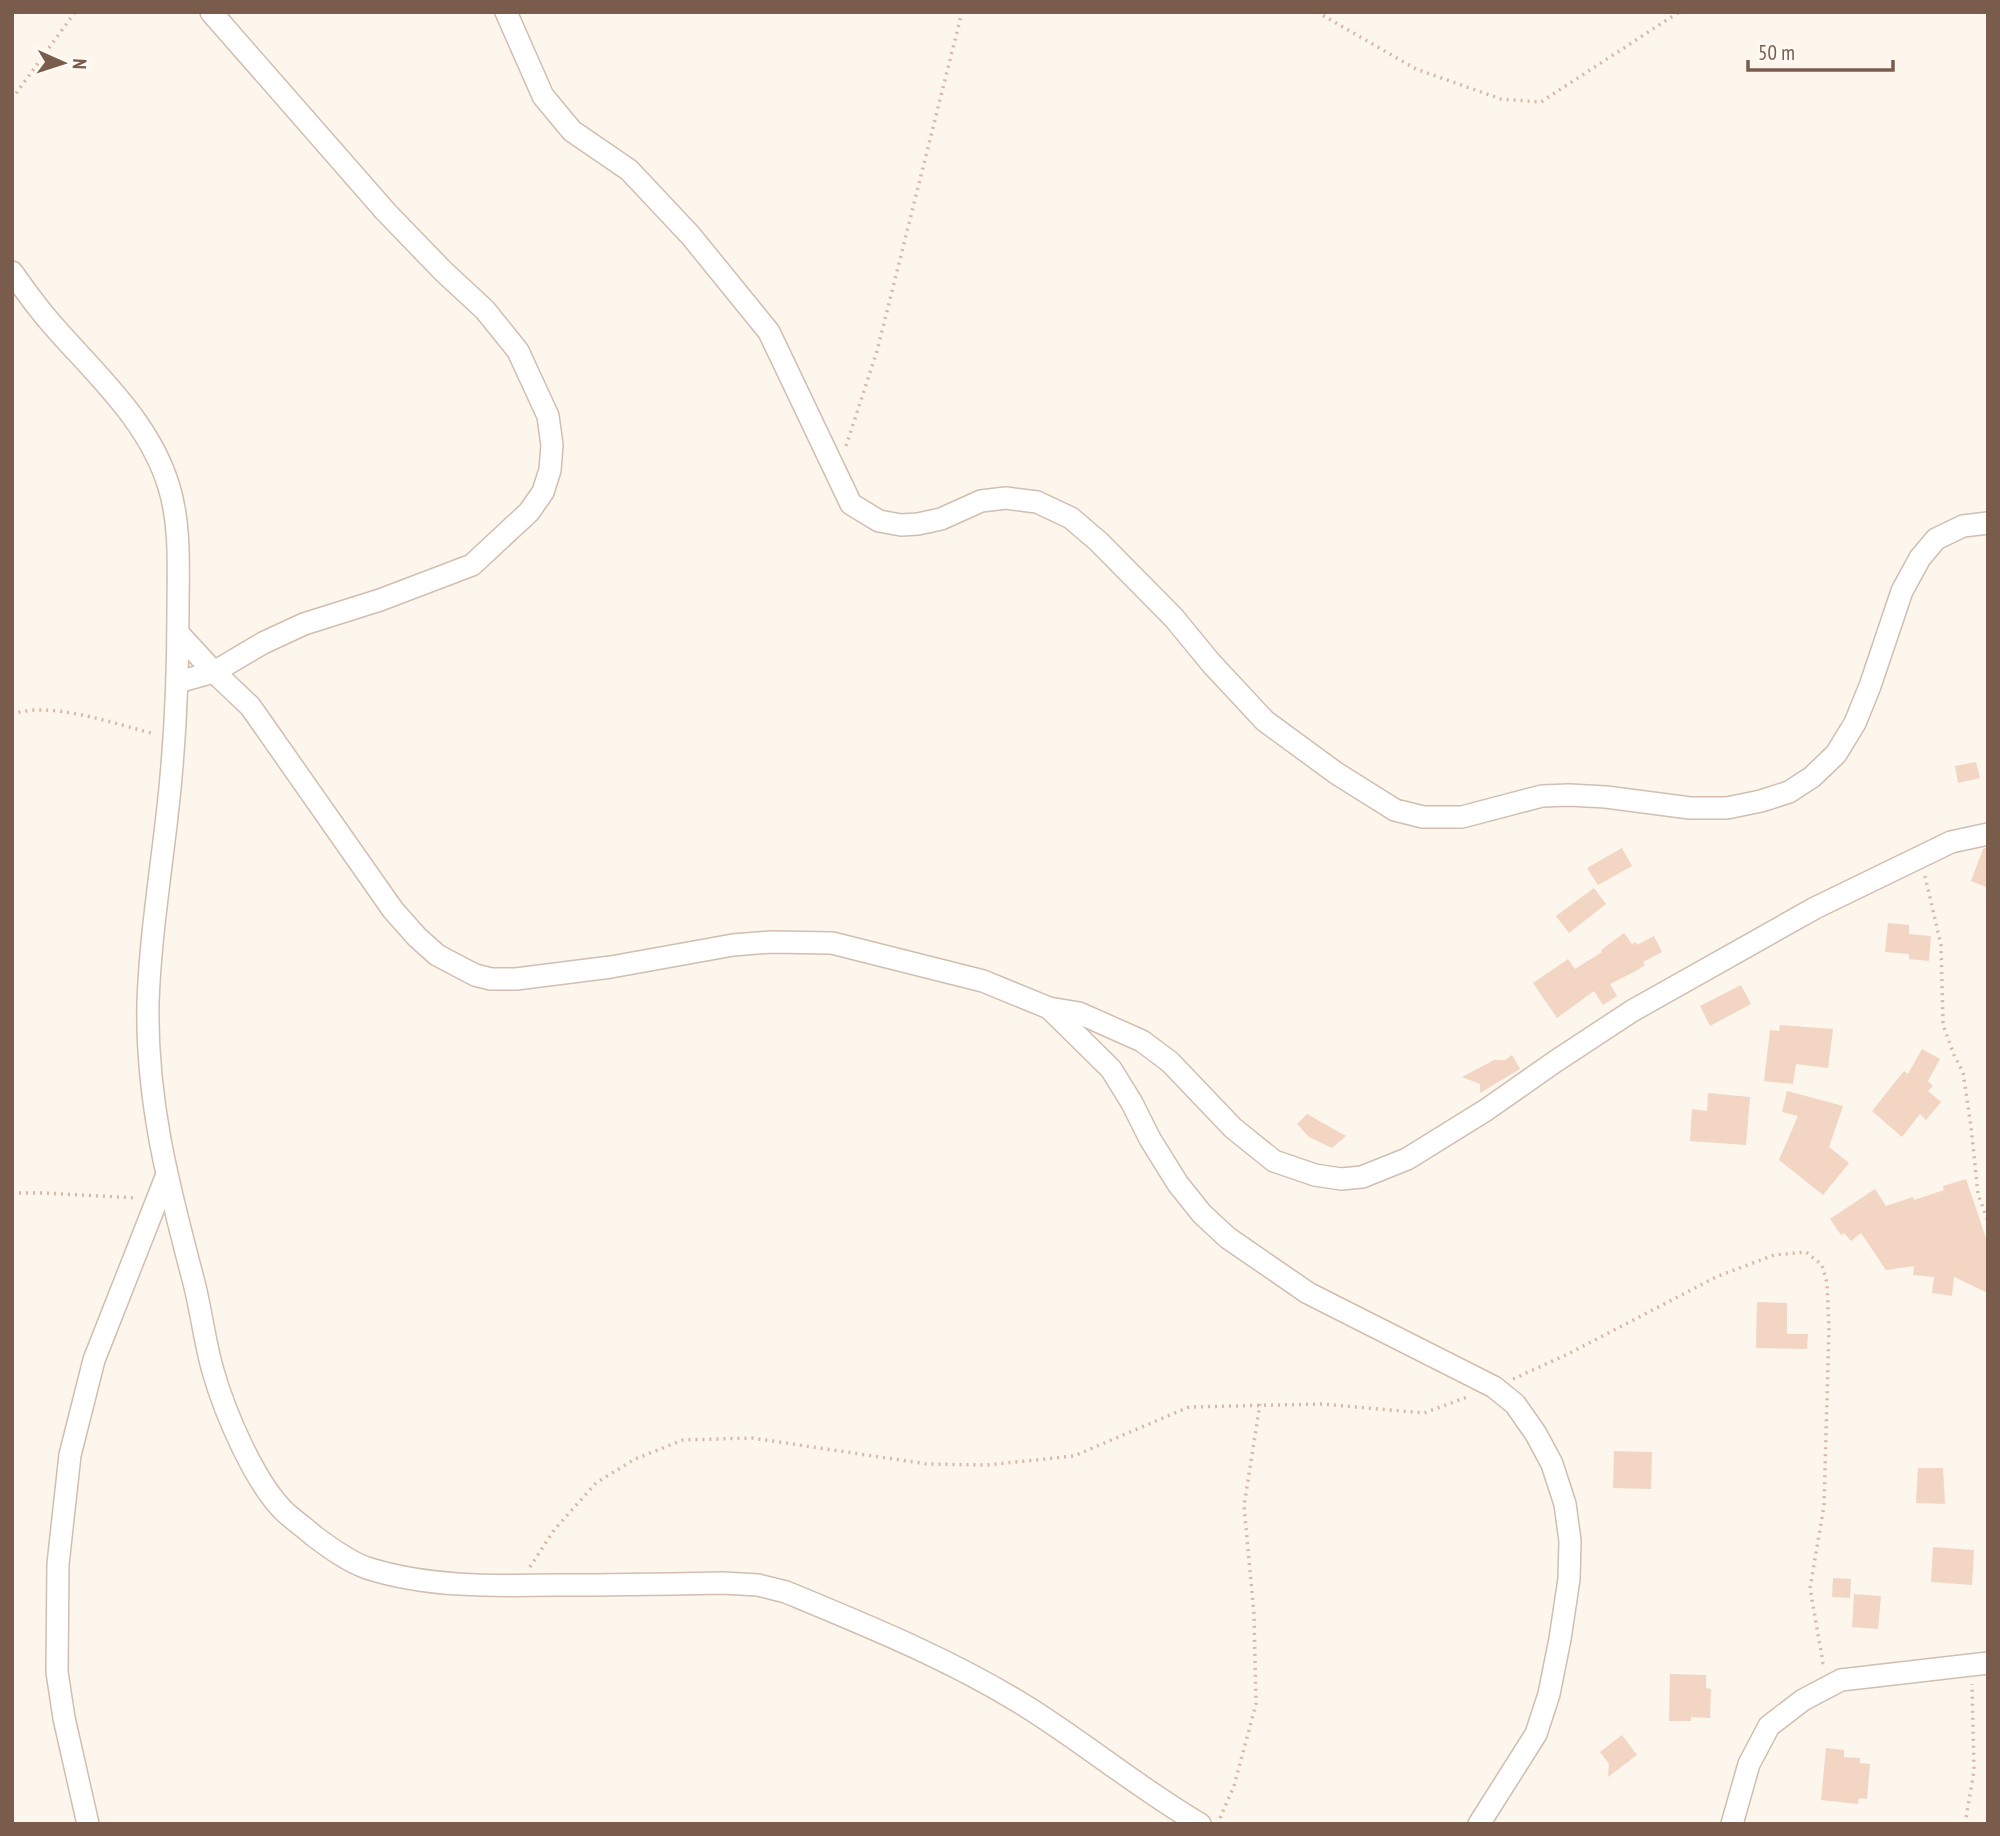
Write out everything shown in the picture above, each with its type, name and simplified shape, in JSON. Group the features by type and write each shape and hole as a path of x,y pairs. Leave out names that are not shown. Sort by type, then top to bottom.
{"street":[{"path":"178,682 214,672 263,643 304,624 380,600 472,565 529,512 543,492 550,470 552,445 548,416 518,351 485,310 386,212 211,12"},
{"path":"506,12 543,96 572,131 629,170 691,236 769,332 851,504 879,520 901,525 941,519 981,501 1006,498 1037,502 1071,518 1099,542 1174,618 1265,721 1395,810 1423,817 1462,817 1542,796 1593,796 1690,808 1727,808 1789,792 1812,777 1836,754 1855,723 1902,591 1920,558 1936,539 1963,526 1988,523"},
{"path":"12,272 47,318 112,390 149,442 161,464 176,517 178,682 168,813 148,1001 149,1067 166,1177 194,1282 214,1373 232,1422 257,1475 284,1511 324,1543 362,1566 398,1577 463,1584 518,1586 723,1583 786,1592 977,1678 1029,1708 1200,1824"},
{"path":"178,633 250,706 393,910 437,955 475,975 491,979 516,979 611,967 733,945 771,942 832,943 983,981 1049,1008 1079,1013 1142,1041 1170,1062 1233,1128 1274,1161 1315,1175 1341,1179 1362,1177 1407,1159 1632,1011 1815,908 1951,842 1988,834"},
{"path":"1049,1008 1111,1069 1178,1184 1202,1214 1228,1238 1308,1293 1494,1387 1515,1404 1536,1434 1552,1464 1565,1504 1570,1541 1569,1579 1549,1694 1536,1734 1479,1824"},
{"path":"88,1824 64,1718 57,1672 58,1564 65,1496 70,1455 94,1360 166,1177"},
{"path":"1732,1824 1749,1764 1769,1726 1803,1700 1842,1680 1980,1664"}],"path":[{"path":"12,99 75,12"},
{"path":"836,475 877,351 962,12"},
{"path":"1317,12 1416,69 1501,99 1541,102 1679,12"},
{"path":"12,715 25,709 72,713 174,739"},
{"path":"1920,858 1941,945 1943,1025 1963,1072 1978,1194 1988,1222"},
{"path":"12,1193 158,1200"},
{"path":"518,1586 554,1530 596,1483 635,1459 683,1440 752,1438 927,1464 987,1465 1074,1456 1189,1407 1322,1404 1424,1413 1494,1387 1568,1353 1716,1277 1774,1255 1806,1252 1822,1265 1827,1283 1829,1328 1824,1506 1810,1588 1824,1663 1831,1674 1842,1680"},
{"path":"1217,1824 1234,1786 1256,1704 1254,1614 1244,1506 1260,1404"},
{"path":"1965,1824 1974,1771 1980,1664"}],"building":[{"path":"1976,762 1980,778 1958,783 1955,766"},
{"path":"1988,847 1988,888 1971,881 1983,849"},
{"path":"1622,848 1632,866 1598,885 1587,868"},
{"path":"1594,888 1606,904 1569,933 1556,916"},
{"path":"1888,923 1909,925 1909,934 1931,936 1929,961 1909,959 1909,954 1885,952"},
{"path":"1624,933 1632,944 1636,942 1637,945 1654,936 1662,952 1643,962 1645,965 1636,971 1610,984 1617,996 1603,1005 1594,991 1557,1018 1533,983 1568,959 1575,969 1602,952 1601,950"},
{"path":"1741,985 1751,1004 1710,1026 1700,1006"},
{"path":"1780,1025 1833,1029 1828,1068 1796,1064 1793,1084 1764,1081 1770,1030 1779,1031"},
{"path":"1922,1049 1940,1059 1928,1081 1933,1086 1928,1091 1941,1102 1926,1120 1920,1114 1902,1137 1872,1111 1904,1071 1908,1074"},
{"path":"1512,1055 1520,1069 1480,1093 1480,1084 1462,1077 1494,1060 1505,1060"},
{"path":"1787,1091 1843,1106 1829,1147 1849,1163 1823,1195 1779,1160 1798,1116 1782,1112"},
{"path":"1708,1093 1750,1097 1746,1145 1690,1141 1692,1109 1707,1111"},
{"path":"1307,1114 1346,1136 1332,1148 1309,1137 1297,1124"},
{"path":"1966,1179 1988,1244 1988,1293 1954,1277 1952,1296 1932,1293 1934,1277 1913,1275 1914,1266 1886,1270 1861,1233 1851,1241 1844,1233 1841,1235 1830,1219 1875,1189 1886,1206 1944,1190 1943,1186"},
{"path":"1757,1302 1787,1303 1787,1334 1808,1334 1807,1349 1756,1348"},
{"path":"1614,1451 1652,1452 1651,1489 1613,1488"},
{"path":"1918,1468 1943,1468 1945,1504 1916,1503"},
{"path":"1933,1547 1974,1550 1972,1585 1931,1582"},
{"path":"1833,1578 1851,1579 1850,1598 1832,1597"},
{"path":"1854,1594 1881,1596 1878,1629 1852,1627"},
{"path":"1670,1674 1706,1675 1706,1688 1711,1689 1710,1718 1691,1717 1691,1721 1669,1721"},
{"path":"1622,1735 1637,1755 1608,1777 1609,1764 1600,1752"},
{"path":"1826,1748 1844,1750 1844,1757 1860,1758 1860,1763 1870,1764 1867,1799 1859,1798 1858,1804 1821,1800"}]}
